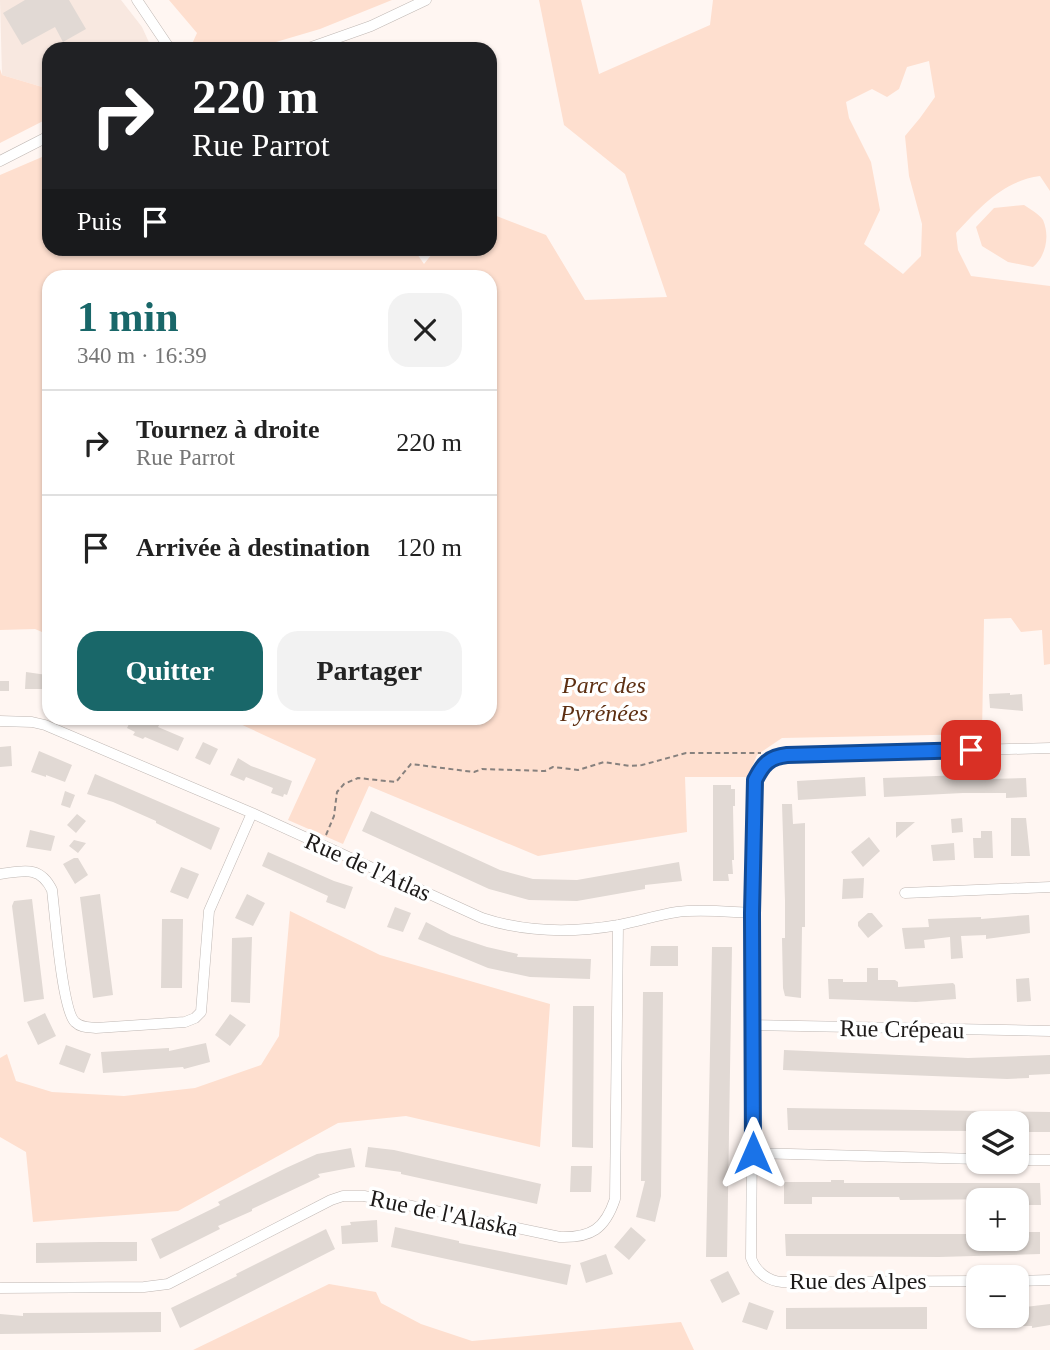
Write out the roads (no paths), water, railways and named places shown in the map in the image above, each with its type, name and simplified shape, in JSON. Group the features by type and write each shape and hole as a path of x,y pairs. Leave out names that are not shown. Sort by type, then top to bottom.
{"street":[{"path":"137,0 165,42"},
{"path":"326,42 371,26 426,0"},
{"path":"0,161 42,140"},
{"name":"Rue de l'Atlas","path":"0,721 42,724"},
{"name":"Rue de l'Atlas","path":"45,725 252,813 500,924 528,930 560,931 618,925 680,912 752,913"},
{"name":"Rue des Alpes","path":"966,1281 782,1282 770,1279 756,1269 751,1258 755,780 761,767 771,757 1050,748"},
{"path":"0,874 29,871 48,882 66,1001 74,1021 84,1027 96,1028 185,1022 201,1012 209,911 252,813"},
{"path":"905,893 1050,887"},
{"name":"Rue de l'Alaska","path":"0,1288 144,1287 168,1284 296,1217 343,1196 364,1196 560,1237 576,1238 601,1227 610,1214 615,1199 618,925"},
{"name":"Rue Crépeau","path":"753,1025 1050,1031"},
{"path":"753,1153 966,1159"},
{"path":"1029,1160 1050,1160"},
{"path":"1029,1281 1050,1280"}],"park label":[{"name":"Parc des Pyrénées","path":"604,699"}]}
